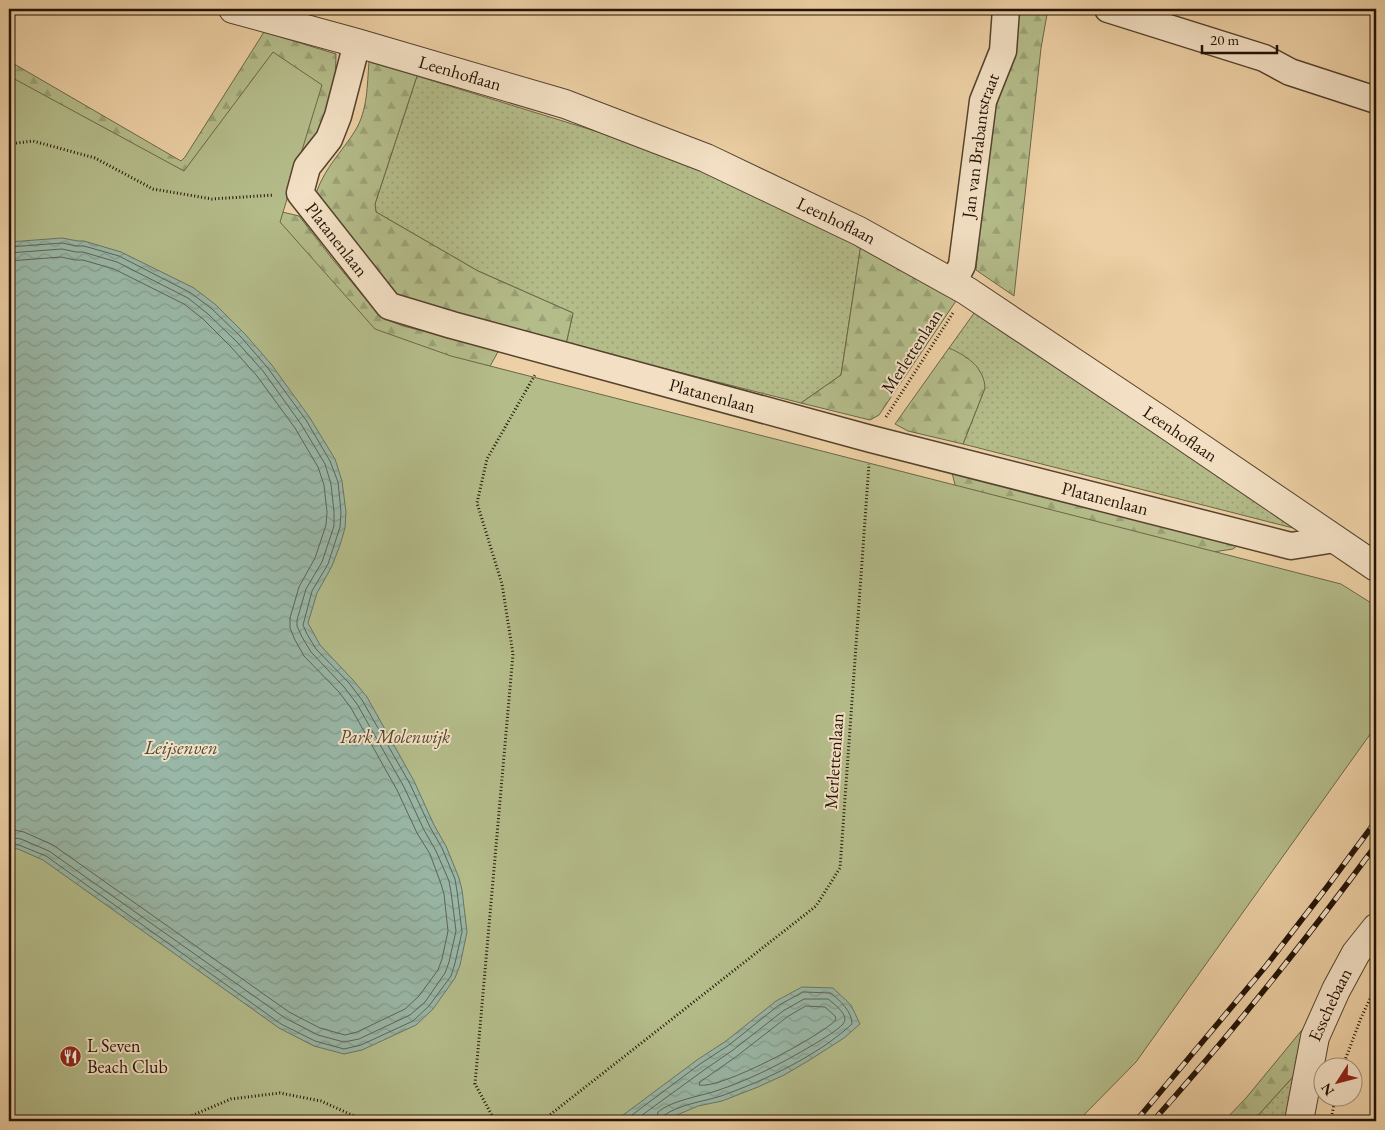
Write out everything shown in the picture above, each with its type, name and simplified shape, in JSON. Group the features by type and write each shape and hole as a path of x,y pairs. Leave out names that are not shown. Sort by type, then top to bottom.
{"street":[{"name":"Leenhoflaan","path":"233,9 357,43 564,104 706,158 859,231 960,287 1376,567"},
{"name":"Jan van Brabantstraat","path":"960,287 983,101 1002,51 1006,9"},
{"path":"1108,9 1264,58 1290,72 1376,100"},
{"name":"Platanenlaan","path":"357,43 338,116 328,139 307,167 300,193 389,306 452,325 871,439 1291,546 1335,539"},
{"name":"Esschebaan","path":"1299,1121 1315,1037 1336,990 1356,953 1376,928"}],"path":[{"path":"9,144 33,141 95,158 154,189 212,199 300,193"},
{"name":"Merlettenlaan","path":"542,1121 816,906 840,868 871,439 960,287"},
{"path":"495,1121 475,1084 513,654 502,584 477,503 487,458 549,351"},
{"path":"1346,1058 1360,1018 1376,986"},
{"path":"179,1121 231,1099 280,1093 321,1100 365,1121"},
{"path":"1330,1121 1333,1108"}],"green space":[{"path":"1018,9 1048,9 1041,48 1014,296 976,270 995,56"},
{"path":"264,32 336,54 335,91 330,113 293,169 228,189 9,134 9,61 181,161"},
{"name":"Park Molenwijk","path":"273,52 322,85 280,222 375,329 451,356 1341,584 1376,606 1376,726 1136,1062 1078,1121 9,1121 9,76 184,171"},
{"path":"369,62 417,76 375,204 376,212 478,271 573,313 566,344 395,297 316,193 329,167 350,139 359,123 366,97"},
{"path":"417,76 608,135 696,168 861,244 841,375 801,403 566,344 573,313 478,271 376,212 375,204"},
{"path":"244,208 270,209 299,216 375,310 388,320 403,326 499,350 489,368 393,366"},
{"path":"861,244 958,298 879,415 870,420 801,403 841,375"},
{"path":"977,309 1297,529 963,444 985,388 949,348"},
{"path":"949,348 973,363 978,368 984,381 985,388 963,444 908,431 895,424"},
{"path":"950,465 1239,544 1233,549 1213,552 963,516"},
{"path":"1311,1019 1300,1069 1253,1121 1224,1121 1246,1098"},
{"path":"1300,1069 1292,1121 1253,1121"}],"water":[{"name":"Leijsenven","path":"62,238 84,241 121,252 194,288 216,305 271,364 310,418 335,459 342,481 346,512 345,528 332,566 317,593 308,623 320,645 367,697 414,781 446,846 459,878 467,932 460,965 455,978 433,1009 416,1025 362,1050 344,1054 314,1046 279,1028 43,860 18,849 9,848 9,242"},
{"path":"802,987 833,988 851,1005 860,1024 844,1038 808,1061 758,1087 722,1101 698,1106 663,1121 615,1121 697,1060 726,1041 776,1001"}],"railway":[{"path":"1136,1121 1266,966 1376,821"},
{"path":"1153,1121 1268,986 1376,845"}],"place":[{"name":"L Seven Beach Club","path":"71,1056"}]}
